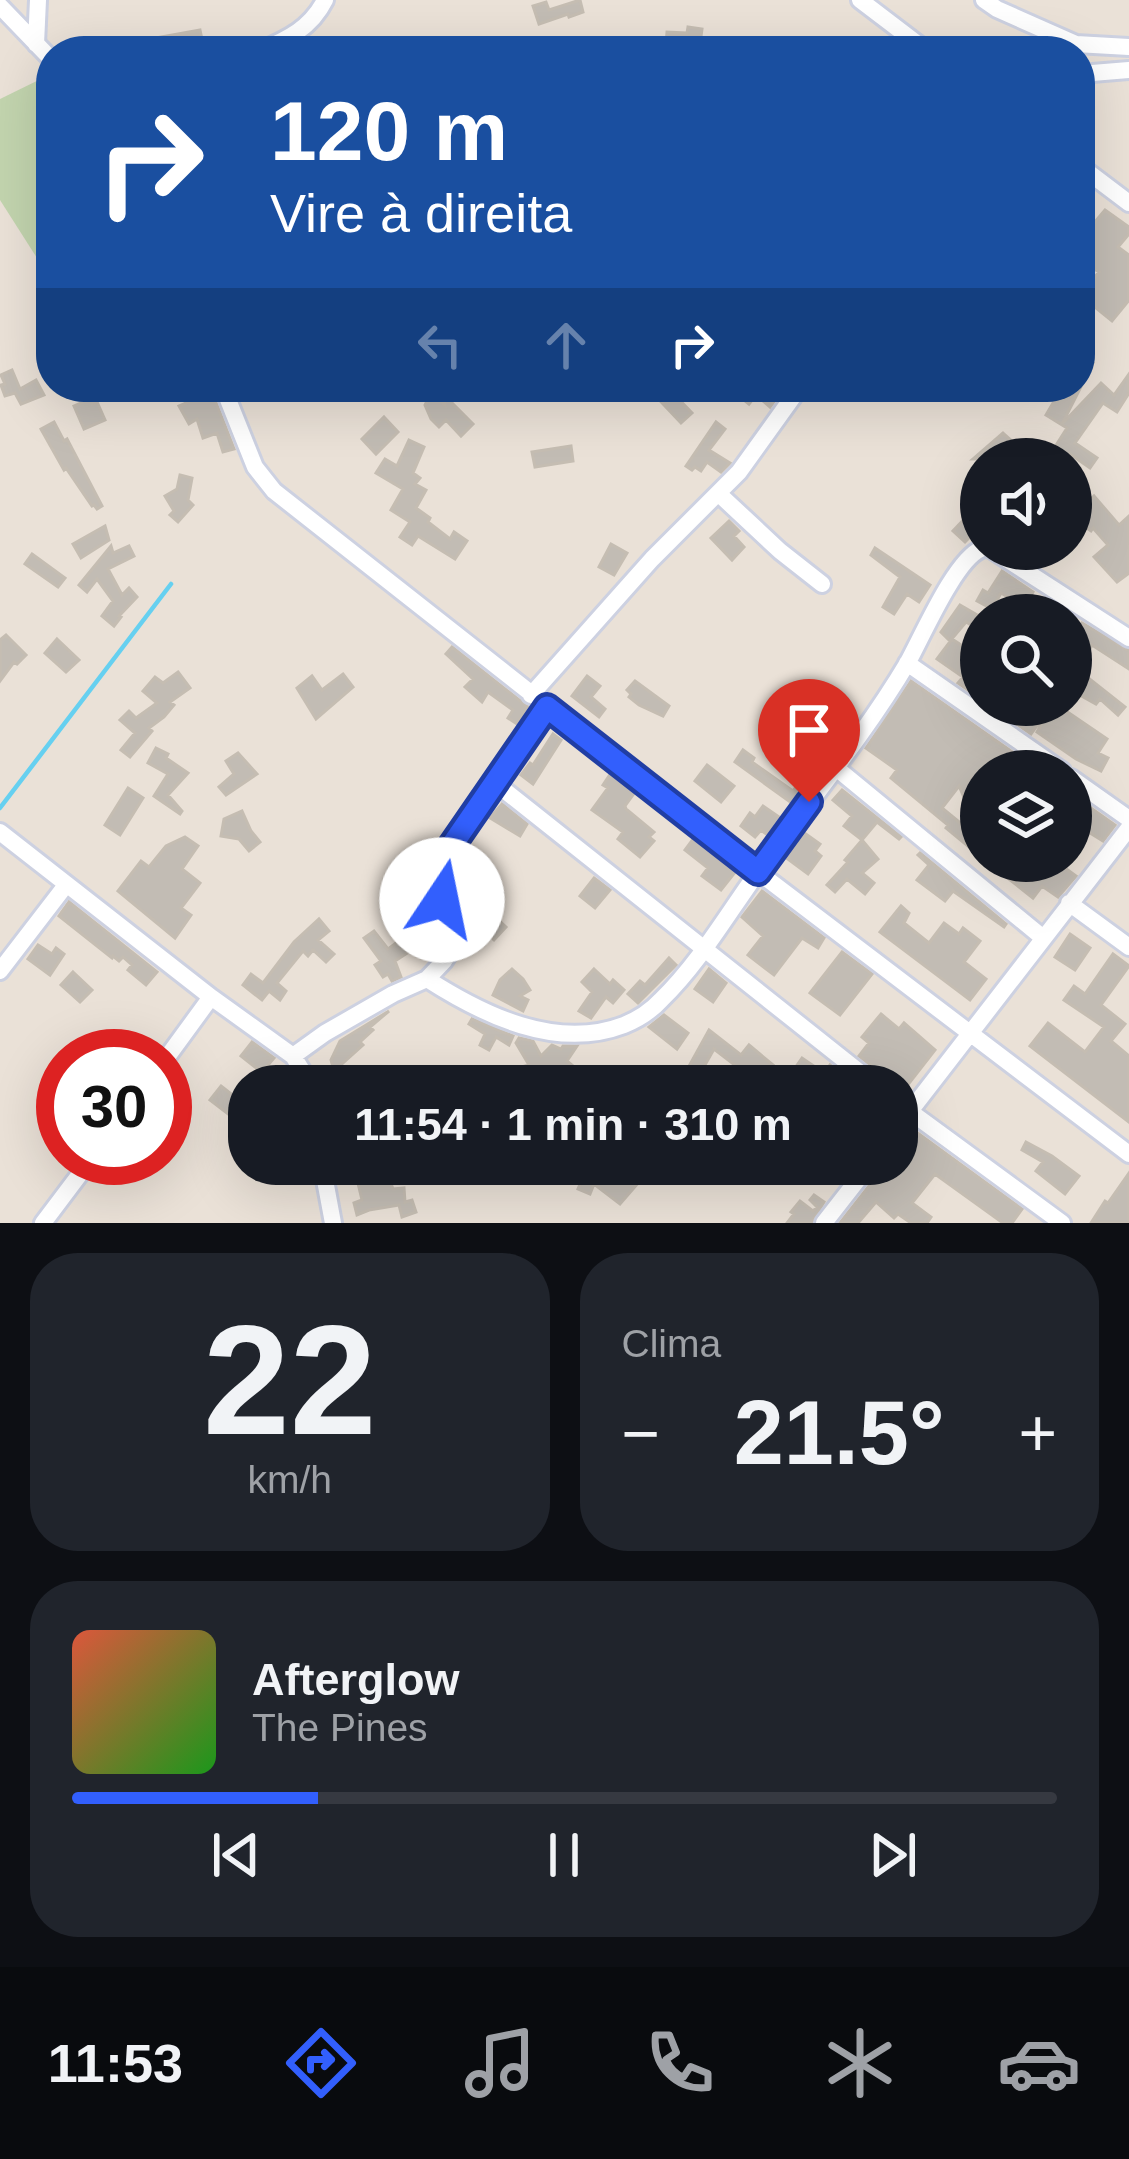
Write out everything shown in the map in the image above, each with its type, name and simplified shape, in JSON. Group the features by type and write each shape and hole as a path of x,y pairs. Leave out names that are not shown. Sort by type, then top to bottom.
{"street":[{"path":"35,44 38,0"},
{"path":"294,36 326,0"},
{"path":"860,0 907,36"},
{"path":"984,0 1058,36"},
{"path":"0,5 35,44"},
{"path":"1095,45 1129,46"},
{"path":"1095,73 1129,70"},
{"path":"1095,177 1129,203"},
{"path":"229,402 255,467 274,491 758,872 1129,1154"},
{"path":"531,695 652,560 719,494 790,402"},
{"path":"719,494 822,584"},
{"path":"427,979 498,1019 543,1030 581,1034 645,1016 703,950 835,767 907,663 960,570"},
{"path":"1024,570 1129,638"},
{"path":"907,663 1032,750"},
{"path":"293,1056 325,1033 427,979 449,953 452,936 442,900 441,861 547,707"},
{"path":"835,767 1042,937"},
{"path":"494,782 850,1065"},
{"path":"1092,793 1129,819"},
{"path":"918,1090 971,1032 1129,828"},
{"path":"0,832 293,1056 299,1065"},
{"path":"0,971 66,885"},
{"path":"1069,903 1129,947"},
{"path":"188,1029 211,997"},
{"path":"918,1118 1062,1223"},
{"path":"44,1223 72,1185"},
{"path":"326,1185 334,1223"},
{"path":"824,1223 854,1185"}],"green space":[{"path":"36,81 36,256 0,200 0,99"}],"building":[{"path":"580,0 583,12 539,24 533,6 546,2 549,10"},
{"path":"688,27 702,29 701,36 667,36 667,32 687,33"},
{"path":"200,30 201,36 167,36"},
{"path":"1105,210 1129,227 1118,247 1129,255 1129,300 1112,321 1095,307 1099,272 1095,269 1095,222"},
{"path":"12,370 20,389 36,380 36,398 21,404 15,393 5,396 1,375"},
{"path":"1129,374 1129,393 1117,412 1103,403 1078,438 1061,438 1067,428 1046,415 1054,402 1073,402 1062,424 1083,402 1095,402 1095,389 1101,383 1114,395"},
{"path":"97,402 105,420 84,429 74,406"},
{"path":"216,402 234,449 223,452 217,433 203,438 197,419 189,424 179,406"},
{"path":"451,402 473,424 461,436 446,420 439,427 425,405"},
{"path":"661,402 681,402 692,413 681,423"},
{"path":"384,417 398,432 376,454 362,439"},
{"path":"54,422 102,506 97,509 64,470 41,429"},
{"path":"716,422 725,429 709,450 730,463 721,472 707,462 701,471 692,470 686,466"},
{"path":"409,440 424,447 413,473 420,478 415,484 426,490 416,508 450,539 454,532 467,541 455,559 418,536 412,545 400,537 410,522 391,510 403,489 376,473 385,459 397,466"},
{"path":"571,446 573,461 535,467 532,452"},
{"path":"180,475 192,478 188,500 193,505 178,522 170,515 174,511 165,496 177,489"},
{"path":"1092,498 1119,525 1129,516 1129,573 1117,582 1094,557 1108,545 1092,530"},
{"path":"729,521 739,531 734,536 744,547 732,560 711,538"},
{"path":"105,526 109,540 81,558 73,544"},
{"path":"611,544 627,553 614,575 599,567"},
{"path":"111,546 113,553 129,546 134,556 108,569 122,595 129,588 137,597 114,626 102,616 113,601 97,579 87,592 79,585"},
{"path":"875,548 930,585 919,602 907,594 894,614 883,607 900,577 871,555"},
{"path":"32,554 65,578 58,587 25,564"},
{"path":"1002,571 1033,592 981,594 983,590 988,593"},
{"path":"960,605 960,629 950,641 941,632"},
{"path":"1092,629 1129,651 1129,669 1092,645"},
{"path":"6,635 26,655 0,681 0,640"},
{"path":"57,639 79,660 66,672 45,653"},
{"path":"952,639 960,644 960,675 937,659"},
{"path":"452,647 528,707 517,724 508,718 513,710 488,692 482,702 465,687 473,679 446,654"},
{"path":"178,672 190,688 170,702 174,705 149,728 152,731 130,757 121,750 135,733 120,720 129,711 136,718 157,703 143,691 155,677 163,683"},
{"path":"343,674 353,687 316,719 297,688 312,676 322,690"},
{"path":"587,676 600,686 591,697 605,709 599,717 572,696"},
{"path":"635,681 669,706 663,716 629,697 627,690"},
{"path":"911,681 960,715 960,726 975,726 1010,750 960,750 960,788 942,808 960,823 960,840 891,778 897,770 866,748"},
{"path":"1092,681 1125,707 1118,715 1100,699 1096,704"},
{"path":"1040,726 1088,726 1107,739 1098,753 1108,758 1101,771 1092,767 1092,750 1063,750 1037,732"},
{"path":"553,734 561,740 533,784 521,775"},
{"path":"156,748 188,773 168,795 180,814 154,796 168,774 148,763"},
{"path":"743,750 754,758 752,762 793,791 796,787 802,792 793,804 735,762"},
{"path":"238,753 257,774 226,795 219,787 234,774 226,761"},
{"path":"707,765 734,786 721,802 695,781"},
{"path":"611,773 635,792 626,809 654,832 649,837 654,841 640,857 618,839 623,832 592,810 608,788 603,785"},
{"path":"128,788 143,798 120,835 105,825"},
{"path":"842,790 901,837 877,822 862,840 844,826 852,816 833,800"},
{"path":"502,804 527,824 520,836 490,818"},
{"path":"763,806 782,819 769,836 761,830 755,837 741,826"},
{"path":"1092,809 1115,825 1103,841 1092,834"},
{"path":"242,811 260,842 249,851 239,839 221,836 224,819"},
{"path":"803,832 820,844 815,851 821,856 808,874 785,857"},
{"path":"185,837 198,846 182,869 200,883 181,908 191,915 175,938 118,891 141,861 149,867 166,846"},
{"path":"694,838 736,871 721,890 702,876 708,868 685,850"},
{"path":"862,840 878,859 862,873 874,883 865,894 847,879 835,892 827,885"},
{"path":"920,853 1004,927 953,891 945,901 917,880 929,865"},
{"path":"594,878 610,890 595,908 580,896"},
{"path":"488,882 503,893 489,911 506,927 494,940 470,915"},
{"path":"1013,882 1071,882 1058,897 1042,886 1033,898"},
{"path":"421,887 439,937 437,948 432,954 421,944 395,961 401,977 392,981 375,965 381,961 364,938 374,931 388,949 419,926 409,890"},
{"path":"762,891 824,938 818,948 802,938 774,975 748,955 763,936 742,917"},
{"path":"69,902 157,972 146,985 128,970 132,965 123,957 119,961 112,958 59,916"},
{"path":"901,906 909,913 904,923 929,943 944,923 959,934 963,928 980,941 964,962 986,979 970,1000 880,932"},
{"path":"319,919 329,931 318,940 334,954 326,962 313,950 308,956 303,951 277,983 286,991 280,1000 269,991 262,1000 243,985 251,974 263,983 294,942"},
{"path":"1070,934 1090,948 1075,970 1055,957"},
{"path":"38,945 52,954 56,948 64,954 50,975 28,959"},
{"path":"842,952 872,974 840,1015 810,993"},
{"path":"1113,954 1129,966 1101,1005 1125,1024 1111,1041 1129,1056 1129,1122 1030,1046 1048,1023 1085,1052 1104,1027 1064,1000 1074,986 1085,994"},
{"path":"669,958 676,965 638,1003 628,994 640,981 645,985"},
{"path":"512,969 530,990 520,996 528,1000 523,1011 493,995"},
{"path":"594,969 624,990 613,1003 606,997 591,1018 579,1011 592,992 582,982"},
{"path":"709,969 726,983 713,1002 695,989"},
{"path":"73,972 92,990 80,1002 61,985"},
{"path":"389,1011 370,1027 373,1030 360,1042 363,1045 341,1065 332,1065 340,1041"},
{"path":"881,1014 899,1029 904,1023 935,1050 918,1072 918,1065 871,1065 859,1056 869,1043 862,1037"},
{"path":"664,1015 688,1033 677,1049 649,1027"},
{"path":"472,1019 513,1036 509,1045 496,1037 489,1050 480,1045 485,1034 469,1024"},
{"path":"709,1030 741,1055 749,1045 773,1065 735,1065 714,1049 705,1065 690,1065"},
{"path":"519,1038 533,1041 541,1056 552,1045 561,1049 577,1046 567,1061 572,1065 529,1065 516,1043"},
{"path":"252,1042 274,1058 268,1065 252,1065 241,1056"},
{"path":"221,1086 228,1092 228,1114 210,1100"},
{"path":"918,1133 1022,1209 1012,1223 1003,1223 935,1174 912,1203 931,1217 927,1223 911,1223 898,1214 894,1218 876,1202 858,1223 840,1223 870,1185 918,1185"},
{"path":"1026,1142 1079,1176 1065,1194 1036,1171 1043,1162 1022,1150"},
{"path":"1129,1173 1129,1223 1091,1223 1105,1201"},
{"path":"358,1185 392,1185 404,1188 405,1202 412,1200 416,1212 402,1217 399,1205 357,1215 354,1203 362,1200"},
{"path":"580,1185 594,1185 590,1194 578,1189"},
{"path":"595,1185 636,1185 620,1204"},
{"path":"814,1195 824,1202 811,1223 787,1223 800,1201 813,1211 817,1207 810,1200"}],"waterway":[{"path":"0,808 171,584"}],"route":[{"path":"442,900 441,861 547,707 758,872 809,802"}]}
